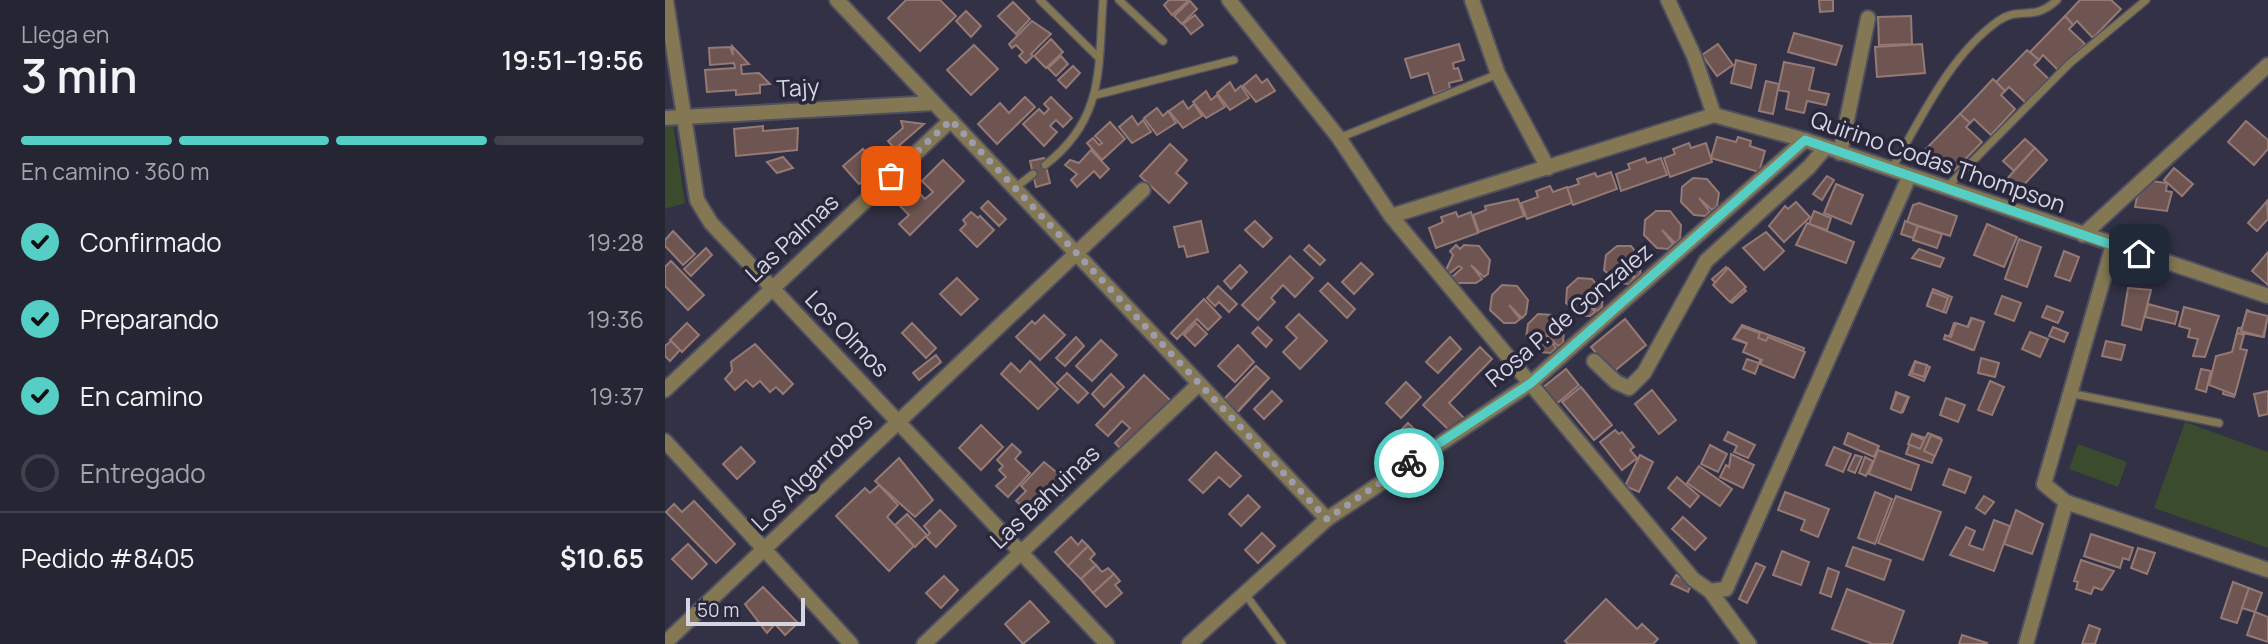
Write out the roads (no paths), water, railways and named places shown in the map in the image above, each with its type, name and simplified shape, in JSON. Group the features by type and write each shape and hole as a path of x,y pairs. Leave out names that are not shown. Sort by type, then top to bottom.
{"street":[{"name":"Los Olmos","path":"666,0 682,117 697,200 711,223 1107,644"},
{"path":"837,0 1327,519"},
{"path":"1229,0 1339,138 1391,216 1693,579 1710,591 1749,644"},
{"path":"1472,0 1498,74 1548,168"},
{"path":"1391,216 1714,115 1694,56 1668,0"},
{"path":"1840,153 1868,18"},
{"path":"2084,235 2268,65"},
{"name":"Tajy","path":"665,118 934,103"},
{"name":"Quirino Codas Thompson","path":"1714,115 1805,140 2268,296"},
{"name":"Las Palmas","path":"665,390 951,120"},
{"name":"Rosa P. de Gonzalez","path":"1189,644 1327,519 1531,383 1805,140"},
{"path":"1594,361 1616,382 1629,388 1644,373 1706,261 1809,167 1826,147"},
{"path":"1710,591 1726,589 1909,177"},
{"name":"Los Algarrobos","path":"665,643 1143,190"},
{"path":"2113,245 2044,484 2066,502 2268,570"},
{"name":"Las Bahuinas","path":"924,644 1199,384"},
{"path":"665,441 851,644"},
{"path":"2026,644 2066,502"}],"lane":[{"path":"1040,0 1098,57"},
{"path":"1045,164 1065,149 1076,136 1095,95 1103,0"},
{"path":"1119,0 1163,41"},
{"path":"1890,170 1954,66 1996,22 2008,15 2038,14 2057,0"},
{"path":"1944,189 2070,64 2145,0"},
{"path":"1095,95 1234,60"},
{"path":"1339,138 1498,74"},
{"path":"1016,187 1033,174"},
{"path":"2069,393 2219,422"},
{"path":"1244,594 1282,644"}]}
